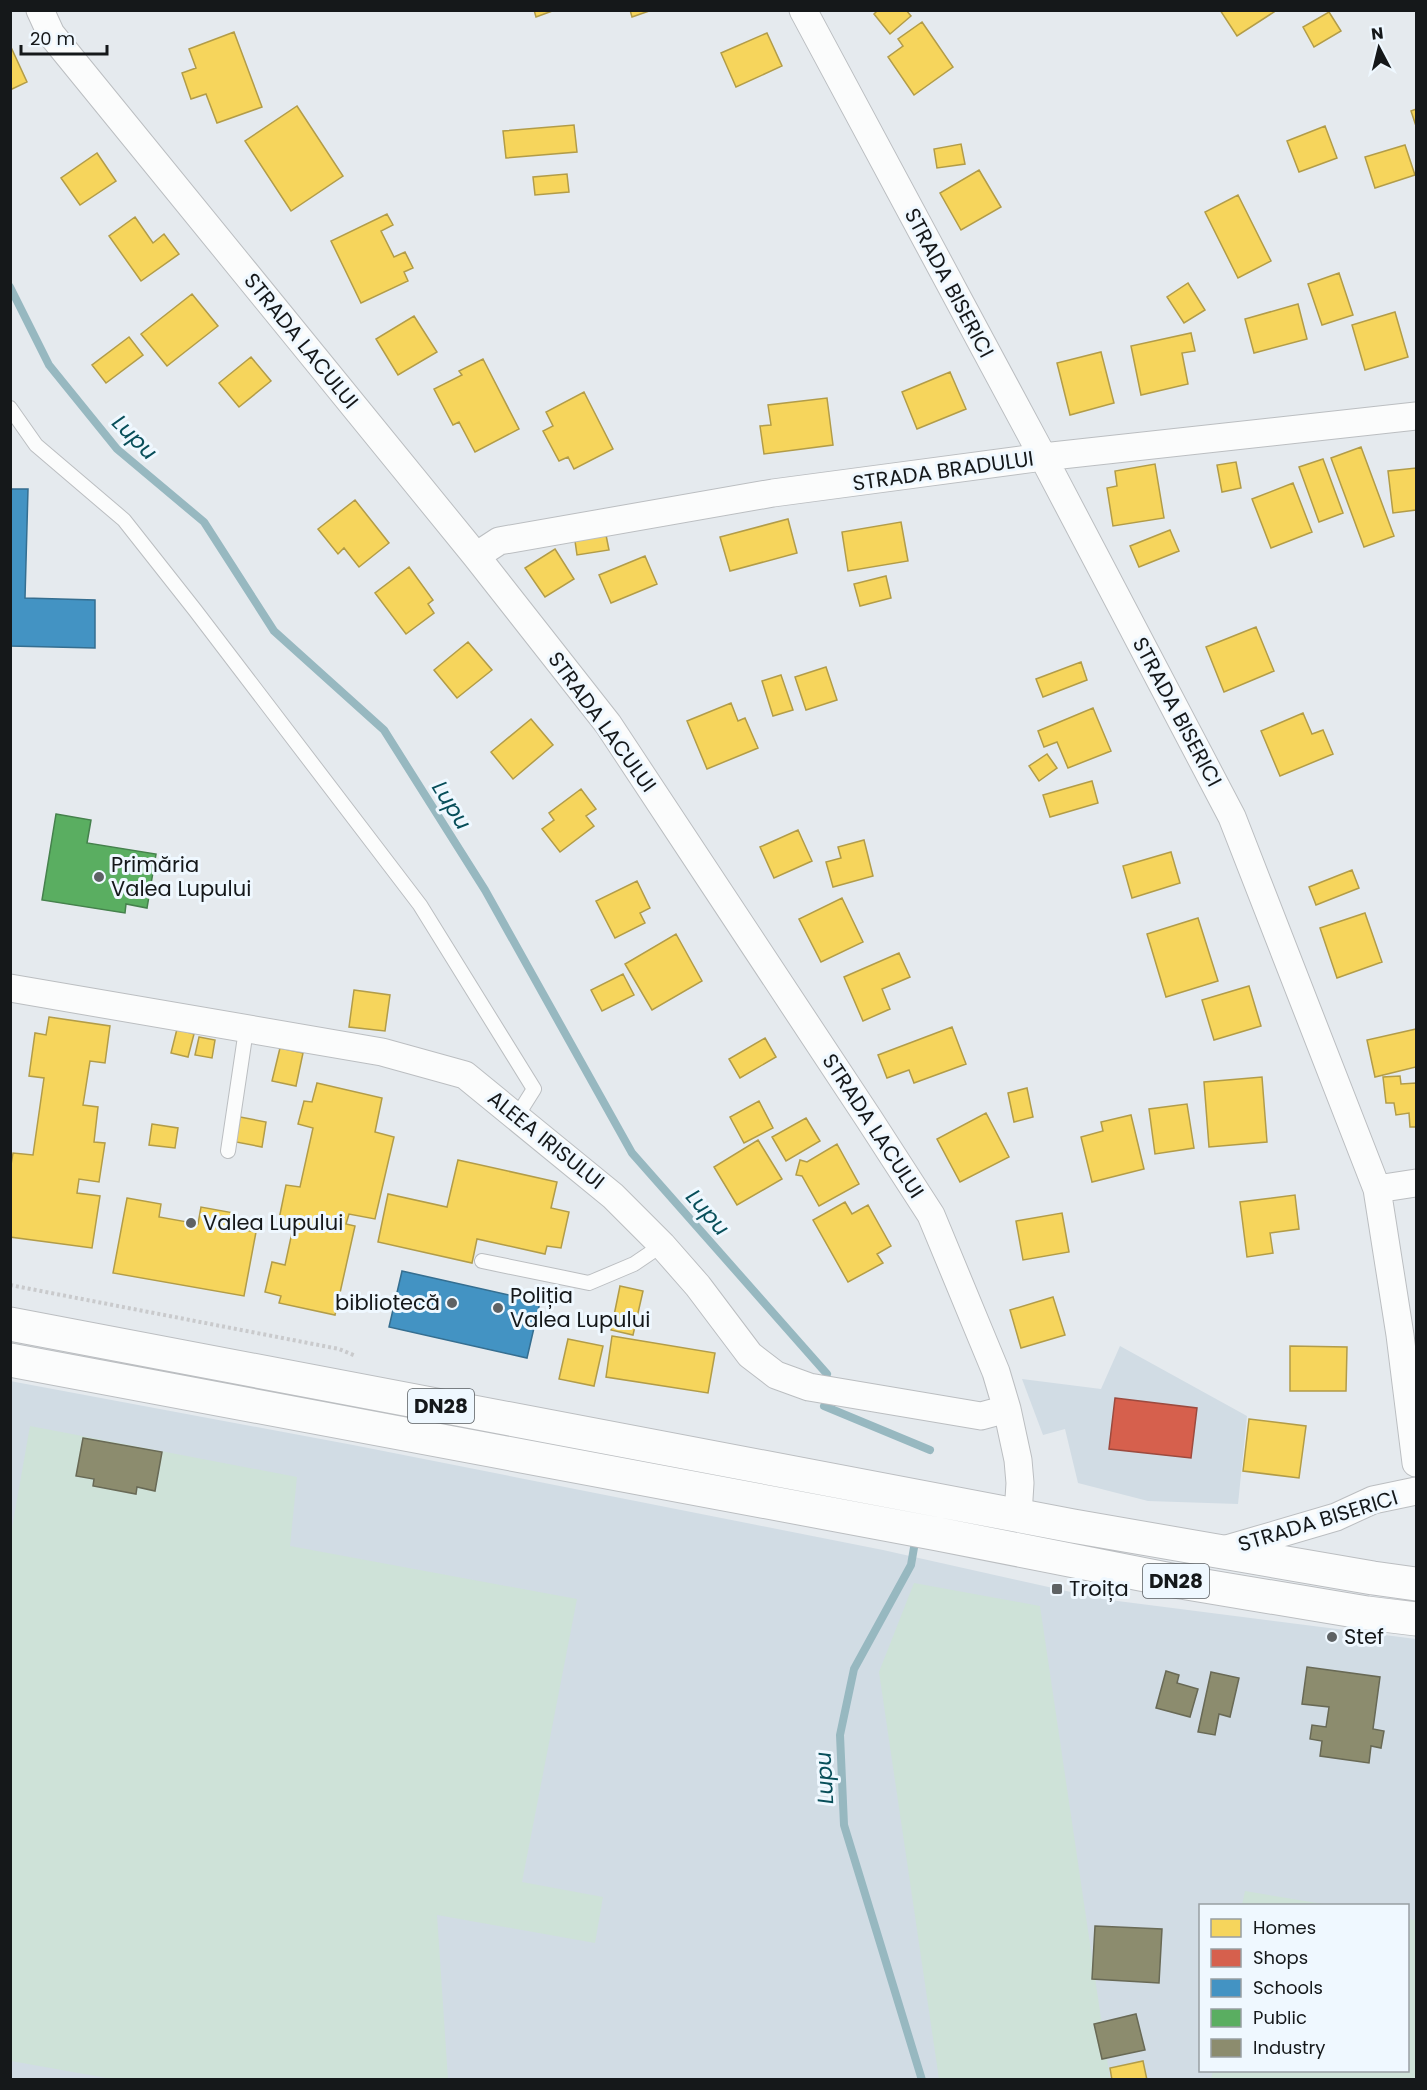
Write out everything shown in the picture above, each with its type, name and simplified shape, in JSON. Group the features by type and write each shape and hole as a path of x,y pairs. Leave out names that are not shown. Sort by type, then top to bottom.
{"highway":[{"name":"DN28","path":"10,1324 1018,1515 1219,1552 1416,1584"},
{"name":"DN28","path":"16,1363 938,1534 1181,1582 1416,1619"}],"street":[{"name":"STRADA LACULUI","path":"40,10 51,34 476,556 608,724 863,1109 931,1215 996,1372 1018,1460 1020,1483 1018,1515"},
{"name":"STRADA BISERICI","path":"803,10 1043,457 1232,817 1377,1189 1400,1335 1416,1463"},
{"name":"STRADA BRADULUI","path":"476,556 499,541 773,493 1043,457 1416,416"},
{"name":"ALEEA IRISULUI","path":"10,988 382,1052 465,1075 613,1196 662,1245 698,1286 750,1355 776,1375 809,1387 981,1416 1007,1409"},
{"path":"1377,1189 1416,1183"},
{"name":"STRADA BISERICI","path":"1219,1552 1336,1517 1373,1500 1416,1491"}],"lane":[{"path":"10,408 36,444 124,520 420,905 534,1089 517,1116"},
{"path":"228,1151 246,1030"},
{"path":"482,1261 589,1283 634,1264 662,1245"}],"shaded area":[{"path":"1120,1346 1247,1416 1238,1504 1148,1501 1078,1483 1065,1429 1043,1435 1022,1379 1101,1389"},
{"path":"10,1381 353,1445 883,1550 1102,1599 1416,1639 1416,2079 11,2079"}],"green space":[{"path":"30,1426 297,1477 290,1546 577,1599 522,1882 603,1897 595,1943 437,1915 448,2079 118,2080 11,2061 10,1539"},
{"path":"914,1583 1040,1606 1110,2079 939,2079 879,1672"},
{"path":"1245,1891 1323,1904 1242,1904"},
{"path":"1409,1919 1416,1920 1416,2079 1211,2079 1213,2072 1409,2072"}],"building: Homes":[{"path":"534,10 555,10 536,17"},
{"path":"630,10 652,10 632,17"},
{"path":"878,10 906,10 911,16 890,34 874,14"},
{"path":"1220,10 1277,10 1237,36"},
{"path":"1329,12 1341,31 1314,47 1303,27"},
{"path":"922,22 953,67 914,95 888,57 903,46 898,39"},
{"path":"234,32 262,107 217,123 206,94 191,99 182,73 196,68 189,49"},
{"path":"767,33 782,66 736,87 721,53"},
{"path":"10,45 27,82 10,90"},
{"path":"297,106 343,176 291,211 245,141"},
{"path":"1416,109 1416,126 1411,111"},
{"path":"574,125 577,152 506,158 503,131"},
{"path":"1325,126 1337,158 1299,172 1287,141"},
{"path":"961,144 965,164 937,168 934,149"},
{"path":"1405,145 1415,175 1375,188 1365,157"},
{"path":"97,153 116,181 80,205 61,178"},
{"path":"979,170 1001,207 961,230 940,193"},
{"path":"567,174 569,192 535,195 533,177"},
{"path":"1238,195 1271,261 1238,278 1205,212"},
{"path":"387,214 393,225 381,231 394,257 405,252 413,268 404,272 408,281 361,303 331,241"},
{"path":"135,217 153,243 164,234 179,254 141,281 109,236"},
{"path":"1339,273 1353,315 1322,325 1308,284"},
{"path":"1188,283 1205,310 1184,323 1167,297"},
{"path":"192,294 218,326 167,366 141,334"},
{"path":"1298,304 1307,339 1254,353 1245,319"},
{"path":"1395,312 1408,357 1365,370 1352,325"},
{"path":"414,316 437,352 398,375 376,339"},
{"path":"1191,333 1195,351 1182,353 1188,384 1141,395 1131,346"},
{"path":"129,337 143,355 106,383 92,365"},
{"path":"1101,352 1114,403 1070,415 1057,363"},
{"path":"251,357 271,381 239,407 219,383"},
{"path":"483,359 519,429 475,452 459,422 453,425 434,389 462,375 459,371"},
{"path":"950,372 966,409 917,429 902,392"},
{"path":"584,392 613,449 574,469 568,457 559,461 543,431 553,426 546,412"},
{"path":"827,398 833,445 764,454 760,426 771,425 768,405"},
{"path":"1361,447 1394,536 1364,547 1331,458"},
{"path":"1323,459 1343,513 1319,522 1299,467"},
{"path":"1236,462 1241,488 1222,492 1217,465"},
{"path":"1155,464 1164,518 1113,526 1107,488 1117,486 1115,471"},
{"path":"1416,468 1416,510 1393,513 1388,471"},
{"path":"1293,483 1312,532 1271,548 1252,499"},
{"path":"355,500 389,543 359,567 344,548 338,554 318,529"},
{"path":"788,519 797,553 730,571 720,537"},
{"path":"901,522 908,561 848,571 842,532"},
{"path":"1170,530 1179,551 1139,567 1130,546"},
{"path":"606,535 609,550 577,555 575,541"},
{"path":"555,549 574,579 545,597 525,568"},
{"path":"645,556 657,584 611,603 599,575"},
{"path":"409,567 433,600 428,604 434,613 406,634 375,593"},
{"path":"886,576 891,598 860,606 854,584"},
{"path":"1256,627 1274,671 1224,692 1206,647"},
{"path":"468,642 492,670 457,698 434,670"},
{"path":"1081,662 1087,680 1043,697 1036,679"},
{"path":"826,667 837,700 806,710 795,677"},
{"path":"781,675 793,710 773,716 762,681"},
{"path":"731,703 738,721 745,718 758,748 707,769 687,721"},
{"path":"1093,708 1111,751 1068,768 1057,742 1044,747 1038,731"},
{"path":"1303,713 1312,734 1323,730 1333,754 1280,776 1261,731"},
{"path":"531,719 553,745 513,779 491,752"},
{"path":"1047,754 1057,768 1039,781 1029,766"},
{"path":"1092,781 1098,803 1050,817 1043,795"},
{"path":"581,789 596,809 586,816 594,826 560,852 542,829 554,820 549,813"},
{"path":"798,830 812,861 774,878 760,847"},
{"path":"864,840 873,876 833,887 826,862 841,858 838,847"},
{"path":"1171,852 1180,883 1132,898 1123,866"},
{"path":"1352,870 1359,888 1316,905 1309,887"},
{"path":"637,881 650,908 640,913 645,923 615,938 596,901"},
{"path":"842,898 863,942 821,962 799,919"},
{"path":"1365,913 1382,962 1337,978 1320,928"},
{"path":"1198,918 1218,981 1166,997 1147,934"},
{"path":"676,934 702,981 652,1010 625,964"},
{"path":"899,953 910,977 882,989 890,1009 863,1021 844,977"},
{"path":"623,974 634,995 602,1011 591,990"},
{"path":"1249,986 1261,1026 1214,1040 1202,1000"},
{"path":"354,990 390,995 385,1031 349,1027"},
{"path":"49,1017 110,1026 105,1063 90,1061 83,1105 98,1107 94,1142 105,1143 99,1182 79,1179 77,1193 100,1196 92,1248 10,1237 10,1171 13,1153 33,1155 44,1078 29,1076 35,1033 46,1035"},
{"path":"952,1027 966,1064 914,1083 909,1070 887,1078 878,1055"},
{"path":"177,1029 194,1034 188,1057 171,1053"},
{"path":"1416,1029 1416,1067 1375,1077 1367,1040"},
{"path":"199,1037 215,1040 212,1058 195,1055"},
{"path":"765,1038 776,1057 740,1078 729,1059"},
{"path":"280,1048 303,1053 296,1086 272,1081"},
{"path":"1400,1076 1401,1084 1416,1083 1416,1127 1410,1127 1409,1113 1396,1115 1394,1103 1386,1103 1383,1077"},
{"path":"1262,1077 1267,1142 1209,1147 1204,1082"},
{"path":"317,1083 382,1098 375,1132 394,1137 375,1219 349,1214 346,1224 355,1226 335,1315 279,1303 281,1296 265,1292 272,1262 285,1265 293,1228 278,1224 286,1185 300,1187 313,1128 298,1124 304,1101 312,1102"},
{"path":"1027,1088 1033,1117 1014,1122 1008,1093"},
{"path":"759,1101 773,1128 744,1143 730,1117"},
{"path":"1187,1104 1194,1148 1155,1154 1149,1109"},
{"path":"986,1113 1009,1157 960,1182 937,1139"},
{"path":"1131,1115 1144,1169 1092,1182 1081,1137 1103,1131 1101,1122"},
{"path":"240,1117 266,1122 262,1147 236,1142"},
{"path":"806,1118 820,1141 786,1161 772,1137"},
{"path":"152,1124 178,1128 175,1148 149,1145"},
{"path":"758,1140 782,1179 737,1205 714,1167"},
{"path":"837,1144 859,1184 819,1206 802,1176 796,1175 800,1160 807,1162"},
{"path":"458,1160 557,1182 551,1208 569,1212 561,1248 547,1246 545,1254 477,1239 472,1263 378,1242 388,1194 447,1207"},
{"path":"1295,1195 1299,1229 1270,1233 1273,1253 1247,1257 1240,1202"},
{"path":"127,1198 161,1204 159,1217 198,1224 201,1207 234,1213 232,1228 256,1232 244,1296 113,1273"},
{"path":"845,1202 852,1214 868,1205 891,1246 877,1254 883,1263 848,1282 813,1220"},
{"path":"1062,1213 1069,1252 1023,1260 1016,1221"},
{"path":"620,1286 643,1291 633,1335 611,1330"},
{"path":"1053,1297 1065,1335 1021,1348 1010,1310"},
{"path":"612,1336 715,1353 708,1393 606,1377"},
{"path":"568,1339 603,1346 594,1386 559,1379"},
{"path":"1290,1346 1347,1347 1346,1391 1290,1391"},
{"path":"1249,1419 1306,1426 1299,1478 1243,1471"},
{"path":"1143,2061 1147,2080 1112,2080 1110,2068"}],"building: Shops":[{"path":"1115,1398 1197,1408 1191,1458 1109,1449"}],"building: Schools":[{"path":"10,489 28,489 25,598 95,600 95,648 10,646"},
{"path":"402,1271 540,1302 527,1358 389,1327"}],"building: Public":[{"name":"Primăria Valea Lupului","path":"56,814 91,820 87,843 156,854 147,908 126,904 125,913 42,900"}],"building: Industry":[{"path":"83,1438 162,1452 155,1491 137,1487 136,1494 93,1486 94,1479 76,1476"},
{"path":"1307,1667 1380,1677 1373,1729 1384,1731 1381,1748 1371,1746 1369,1763 1320,1756 1322,1741 1310,1739 1312,1725 1326,1727 1329,1707 1302,1704"},
{"path":"1166,1671 1179,1675 1177,1683 1198,1689 1190,1717 1156,1708"},
{"path":"1211,1672 1239,1678 1230,1717 1219,1714 1215,1735 1198,1732"},
{"path":"1095,1926 1162,1929 1159,1983 1092,1979"},
{"path":"1136,2014 1145,2050 1102,2059 1094,2024"}],"waterway":[{"name":"Lupu","path":"10,287 49,365 117,449 204,522 274,631 384,730 485,890 632,1153 827,1374"},
{"name":"Lupu","path":"824,1406 930,1450"},
{"name":"Lupu","path":"916,1536 911,1565 854,1669 840,1735 844,1825 922,2080"}],"place":[{"name":"Primăria Valea Lupului","path":"99,877"},
{"name":"Valea Lupului","path":"191,1223"},
{"name":"bibliotecă","path":"452,1303"},
{"name":"Poliția Valea Lupului","path":"498,1308"},
{"name":"Troița","path":"1057,1589"},
{"name":"Stef","path":"1332,1637"}]}
